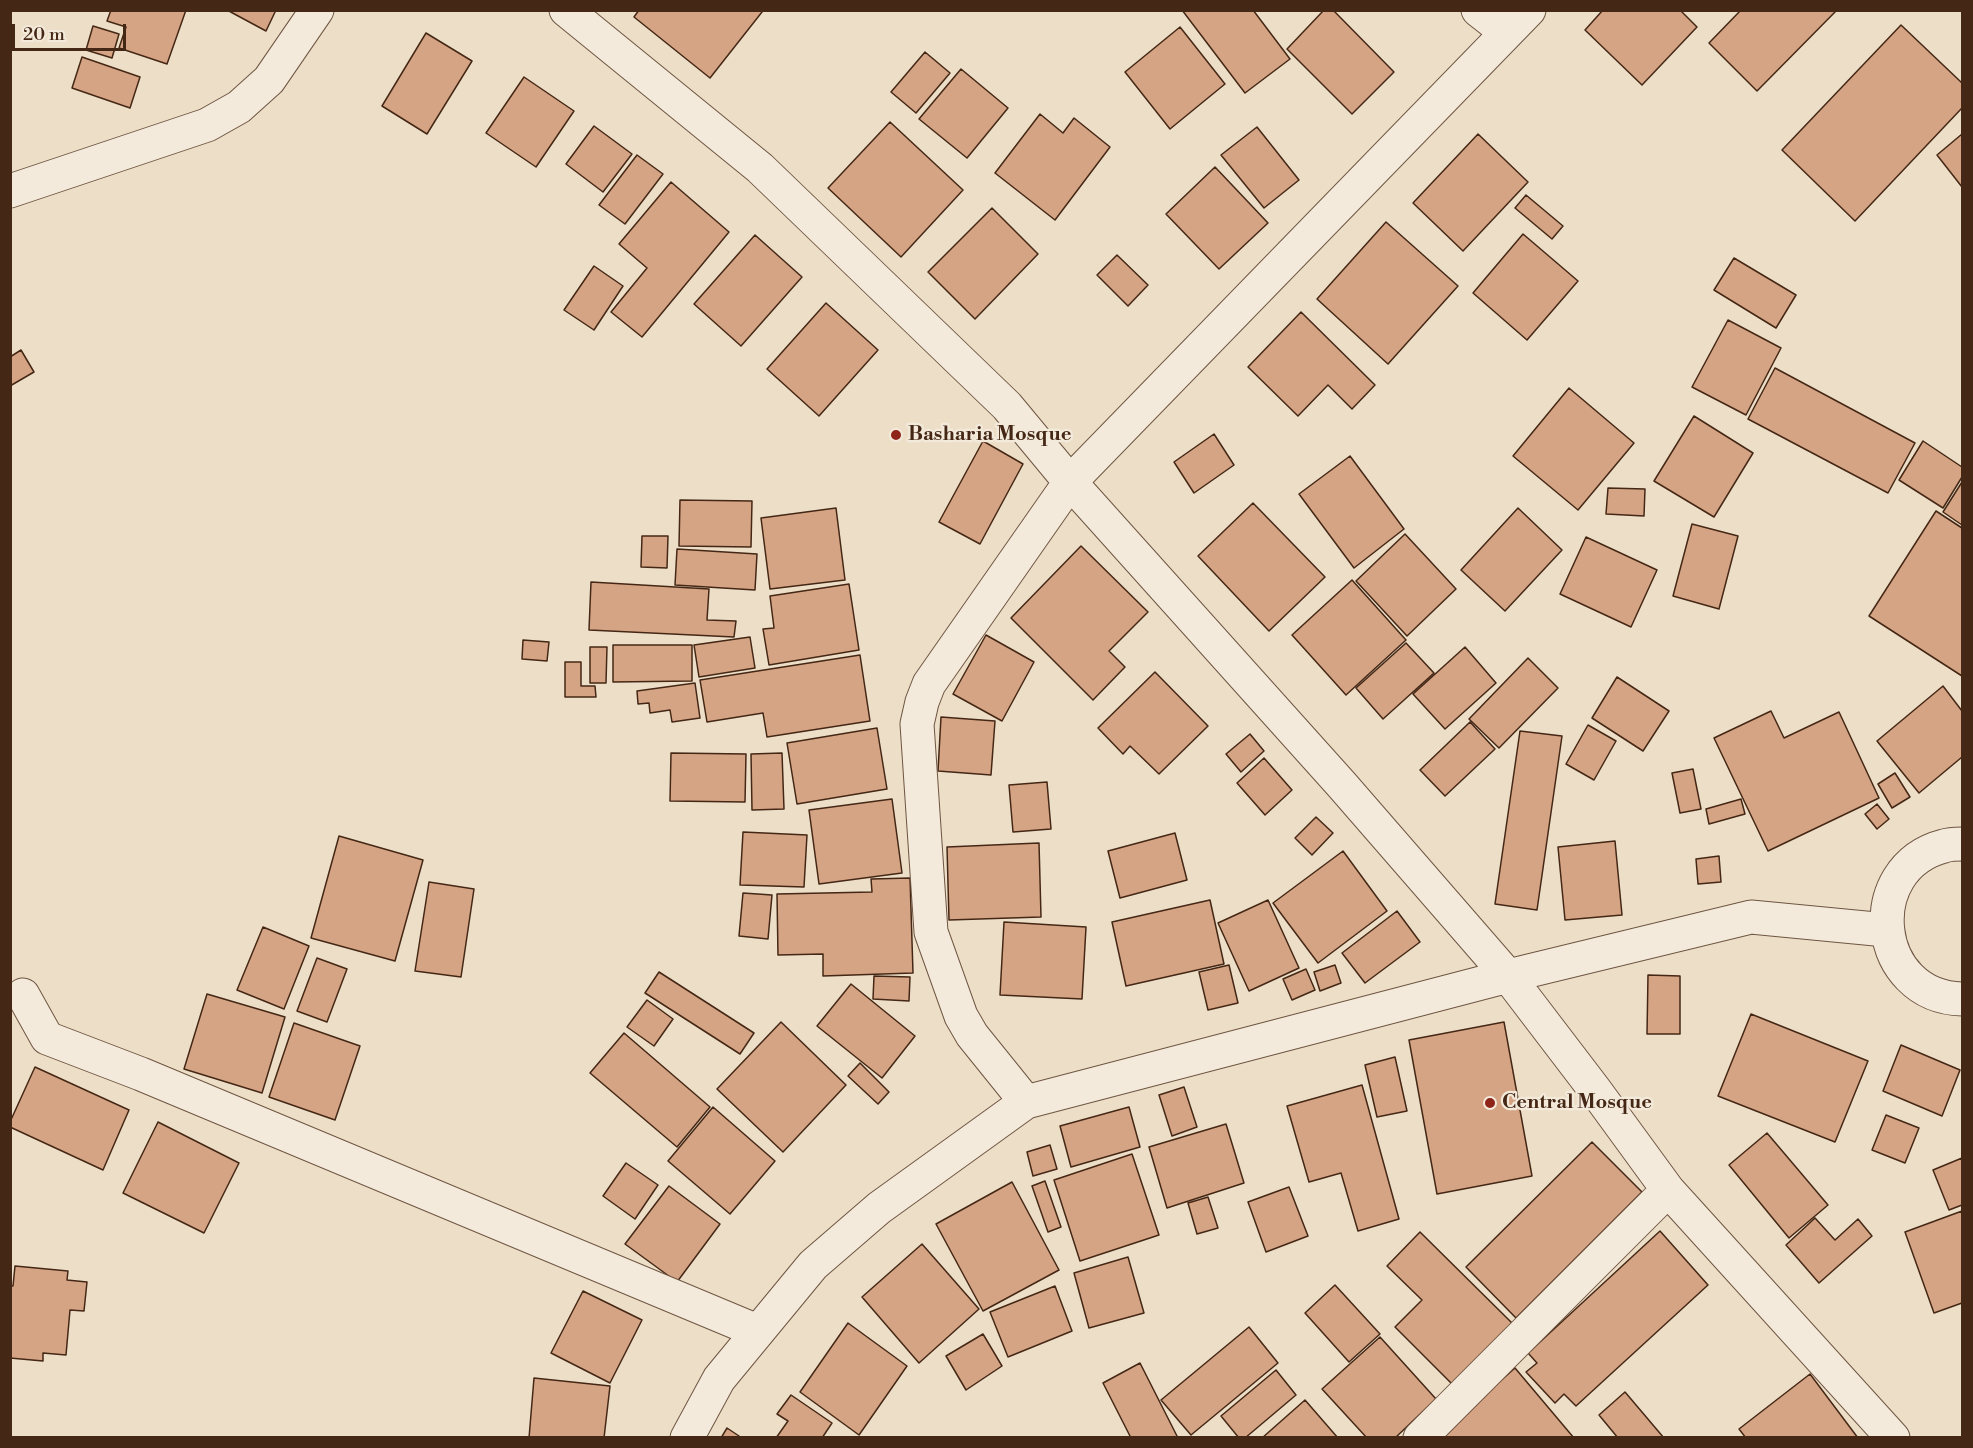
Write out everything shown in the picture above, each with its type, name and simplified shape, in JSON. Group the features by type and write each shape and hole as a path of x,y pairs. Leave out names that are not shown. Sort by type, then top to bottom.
{"street":[{"path":"10,191 207,125 239,107 269,80 317,10"},
{"path":"566,10 760,168 1007,406 1070,482 1334,776 1508,976 1668,1190 1893,1437"},
{"path":"1478,10 1506,32"},
{"path":"1026,1102 972,1035 961,1016 931,932 917,724 929,684 1070,482 1529,10"},
{"path":"1962,844 1944,846 1919,857 1900,876 1889,901 1886,930 1893,956 1909,978 1923,989 1949,998 1962,999"},
{"path":"687,1437 719,1379 813,1265 879,1208 1026,1102 1508,976 1751,917 1886,930"},
{"path":"23,995 47,1038 141,1074 757,1331"},
{"path":"1420,1437 1668,1190"}],"building":[{"path":"111,10 186,10 167,64 119,48 126,27 107,21"},
{"path":"227,10 276,10 266,31"},
{"path":"639,10 761,10 762,12 710,78 634,17"},
{"path":"1182,10 1253,10 1290,59 1245,93"},
{"path":"1324,10 1333,10 1394,72 1352,114 1287,49"},
{"path":"1603,10 1680,10 1697,27 1642,85 1585,30"},
{"path":"1741,10 1837,10 1757,91 1709,43"},
{"path":"1901,25 1962,83 1962,108 1855,221 1782,150"},
{"path":"93,26 119,34 112,58 86,50"},
{"path":"1180,27 1225,84 1170,129 1125,72"},
{"path":"426,33 472,61 427,134 382,106"},
{"path":"925,52 950,73 916,113 891,92"},
{"path":"82,57 140,77 130,108 72,88"},
{"path":"961,69 1008,108 967,158 919,119"},
{"path":"524,77 574,111 536,167 486,133"},
{"path":"1040,114 1063,133 1074,118 1110,147 1055,220 995,173"},
{"path":"890,122 963,190 901,257 828,188"},
{"path":"594,126 632,154 603,192 566,164"},
{"path":"1257,127 1299,180 1264,208 1221,155"},
{"path":"1478,134 1528,182 1463,251 1413,203"},
{"path":"1962,134 1962,187 1937,155"},
{"path":"637,155 663,174 625,224 599,205"},
{"path":"1215,167 1268,223 1219,269 1166,214"},
{"path":"671,182 729,232 642,337 611,312 647,268 619,244"},
{"path":"1526,195 1563,226 1552,239 1515,208"},
{"path":"992,208 1038,254 975,319 928,272"},
{"path":"1386,222 1458,286 1388,364 1317,299"},
{"path":"1523,234 1578,281 1527,340 1473,293"},
{"path":"755,235 802,277 741,346 694,304"},
{"path":"1117,255 1148,285 1128,306 1097,275"},
{"path":"1734,258 1796,295 1776,328 1714,290"},
{"path":"594,266 623,286 594,330 564,310"},
{"path":"826,303 878,350 819,416 767,369"},
{"path":"1301,312 1375,385 1352,409 1328,385 1298,416 1248,367"},
{"path":"1728,320 1781,348 1746,415 1692,387"},
{"path":"21,350 34,372 10,386 10,357"},
{"path":"1775,368 1915,443 1888,493 1748,419"},
{"path":"1569,388 1634,443 1578,510 1513,456"},
{"path":"1694,416 1753,453 1714,517 1654,481"},
{"path":"1214,434 1234,465 1194,493 1174,462"},
{"path":"983,441 1023,464 980,544 939,522"},
{"path":"1923,441 1962,467 1962,477 1943,508 1899,480"},
{"path":"1350,456 1404,529 1354,568 1299,494"},
{"path":"1962,482 1962,525 1943,512"},
{"path":"1608,488 1645,489 1644,516 1606,514"},
{"path":"680,500 752,501 751,547 679,546"},
{"path":"1253,503 1325,577 1269,631 1198,556"},
{"path":"836,508 845,580 770,589 761,518"},
{"path":"1518,508 1562,550 1505,611 1461,570"},
{"path":"1936,511 1962,528 1962,676 1869,616"},
{"path":"1692,524 1738,536 1719,609 1673,596"},
{"path":"1405,534 1456,589 1407,636 1356,581"},
{"path":"642,536 668,536 667,568 641,567"},
{"path":"1586,537 1657,570 1631,627 1560,594"},
{"path":"1081,546 1148,612 1109,651 1125,667 1093,700 1011,618"},
{"path":"677,549 757,554 755,590 675,585"},
{"path":"1352,580 1406,640 1346,695 1292,635"},
{"path":"591,582 709,589 707,620 736,621 734,637 589,630"},
{"path":"849,584 859,650 769,665 763,629 774,628 770,596"},
{"path":"986,635 1034,662 1002,721 953,694"},
{"path":"750,637 755,668 699,677 694,645"},
{"path":"523,640 549,642 547,661 522,659"},
{"path":"1406,643 1434,673 1383,719 1356,688"},
{"path":"613,645 692,645 692,681 613,682"},
{"path":"590,647 607,647 606,683 590,683"},
{"path":"1465,647 1496,683 1445,729 1413,694"},
{"path":"860,655 870,721 767,737 763,713 707,722 700,680"},
{"path":"1528,658 1558,688 1499,748 1469,719"},
{"path":"565,662 581,662 581,686 595,686 596,697 565,697"},
{"path":"1155,672 1208,726 1159,774 1130,746 1123,754 1098,728"},
{"path":"1617,677 1669,711 1643,751 1592,718"},
{"path":"695,683 700,718 672,722 670,710 650,713 649,703 638,704 637,691"},
{"path":"1943,686 1962,711 1962,757 1919,793 1877,741"},
{"path":"1771,711 1784,738 1839,712 1879,798 1768,851 1714,738"},
{"path":"941,717 995,721 991,775 938,771"},
{"path":"1470,722 1495,749 1445,796 1420,770"},
{"path":"1588,725 1616,741 1594,780 1566,764"},
{"path":"877,728 887,789 797,804 787,743"},
{"path":"1520,731 1562,736 1537,910 1495,904"},
{"path":"1250,734 1264,751 1241,772 1226,754"},
{"path":"671,753 746,754 745,802 670,801"},
{"path":"782,753 784,809 752,810 751,754"},
{"path":"1264,758 1292,790 1265,815 1237,783"},
{"path":"1693,769 1701,809 1680,813 1672,773"},
{"path":"1895,773 1910,797 1892,808 1878,784"},
{"path":"1047,782 1051,829 1013,832 1009,785"},
{"path":"892,799 902,873 819,884 809,810"},
{"path":"1741,799 1745,814 1709,824 1706,809"},
{"path":"1877,804 1889,819 1877,829 1865,814"},
{"path":"1316,817 1333,833 1312,855 1295,838"},
{"path":"743,832 807,835 804,887 740,885"},
{"path":"1175,833 1187,880 1120,898 1108,851"},
{"path":"339,836 423,860 395,961 311,938"},
{"path":"1615,841 1622,915 1565,920 1558,847"},
{"path":"1039,843 1041,917 949,920 947,847"},
{"path":"1343,851 1387,911 1318,963 1273,903"},
{"path":"1719,856 1721,882 1698,884 1696,859"},
{"path":"910,878 913,973 823,976 823,954 778,955 777,894 872,892 871,879"},
{"path":"429,882 474,889 461,977 415,971"},
{"path":"743,893 772,895 768,939 739,936"},
{"path":"1210,900 1224,964 1126,986 1112,922"},
{"path":"1268,900 1299,968 1249,991 1218,923"},
{"path":"1397,911 1420,942 1365,983 1342,953"},
{"path":"1004,922 1086,927 1082,999 1000,995"},
{"path":"263,927 309,946 284,1009 237,990"},
{"path":"317,958 347,969 327,1022 297,1011"},
{"path":"1229,965 1238,1003 1208,1010 1199,972"},
{"path":"1335,965 1341,983 1320,991 1314,972"},
{"path":"1306,969 1315,990 1292,1000 1283,979"},
{"path":"659,972 754,1033 740,1054 645,993"},
{"path":"1648,975 1680,976 1680,1034 1647,1034"},
{"path":"874,976 910,977 909,1001 873,999"},
{"path":"851,984 915,1036 882,1078 817,1026"},
{"path":"207,994 285,1017 262,1093 184,1069"},
{"path":"647,1000 673,1019 654,1046 627,1027"},
{"path":"1751,1014 1868,1061 1835,1142 1718,1096"},
{"path":"781,1022 846,1085 783,1152 717,1089"},
{"path":"1504,1022 1532,1176 1437,1194 1409,1040"},
{"path":"294,1023 360,1046 335,1120 269,1097"},
{"path":"624,1033 710,1107 677,1147 590,1073"},
{"path":"1901,1045 1960,1070 1942,1116 1883,1091"},
{"path":"1395,1057 1407,1111 1377,1117 1365,1065"},
{"path":"860,1063 889,1092 878,1104 848,1076"},
{"path":"35,1067 129,1110 103,1170 10,1127 10,1122"},
{"path":"1362,1085 1399,1219 1358,1231 1341,1173 1309,1182 1287,1106"},
{"path":"1184,1087 1197,1127 1172,1136 1159,1095"},
{"path":"713,1107 775,1161 730,1214 668,1161"},
{"path":"1129,1107 1140,1147 1071,1167 1060,1126"},
{"path":"1886,1115 1919,1128 1905,1163 1872,1150"},
{"path":"158,1122 239,1163 204,1233 123,1193"},
{"path":"1226,1124 1244,1183 1167,1208 1149,1147"},
{"path":"1767,1133 1828,1205 1789,1238 1729,1165"},
{"path":"1592,1142 1642,1192 1516,1318 1466,1267"},
{"path":"1050,1145 1057,1169 1033,1176 1027,1152"},
{"path":"1132,1154 1159,1235 1080,1261 1054,1180"},
{"path":"1962,1158 1962,1205 1949,1210 1933,1170"},
{"path":"626,1163 658,1185 635,1219 603,1196"},
{"path":"1045,1181 1061,1227 1048,1232 1032,1186"},
{"path":"1012,1182 1059,1270 983,1311 936,1224"},
{"path":"669,1186 720,1224 677,1282 625,1244"},
{"path":"1289,1187 1308,1236 1266,1252 1248,1202"},
{"path":"1208,1197 1218,1228 1197,1234 1188,1203"},
{"path":"1962,1211 1962,1303 1934,1313 1905,1232"},
{"path":"1815,1218 1835,1240 1858,1219 1872,1236 1819,1283 1786,1245"},
{"path":"1660,1231 1708,1285 1576,1406 1564,1394 1555,1403 1526,1372 1537,1363 1528,1353"},
{"path":"1420,1232 1513,1324 1453,1385 1395,1327 1422,1300 1387,1266"},
{"path":"922,1244 979,1309 919,1363 862,1297"},
{"path":"1128,1257 1144,1313 1089,1328 1074,1273"},
{"path":"15,1266 68,1271 67,1280 87,1282 84,1311 70,1310 66,1355 43,1353 43,1361 10,1358 10,1286 13,1286"},
{"path":"1335,1285 1380,1334 1349,1362 1305,1313"},
{"path":"1055,1286 1072,1331 1008,1357 990,1312"},
{"path":"583,1291 642,1320 610,1383 551,1353"},
{"path":"848,1323 907,1366 859,1435 800,1392"},
{"path":"1249,1327 1278,1363 1191,1435 1161,1400"},
{"path":"983,1334 1002,1366 966,1390 946,1356"},
{"path":"1380,1337 1436,1399 1395,1438 1367,1438 1322,1389"},
{"path":"1140,1363 1178,1438 1131,1438 1103,1383"},
{"path":"1515,1368 1574,1438 1435,1438"},
{"path":"1276,1370 1296,1395 1245,1438 1239,1438 1221,1416"},
{"path":"1810,1374 1858,1438 1746,1438 1739,1429"},
{"path":"534,1378 610,1386 604,1438 529,1438"},
{"path":"1625,1392 1664,1438 1618,1438 1599,1415"},
{"path":"791,1395 832,1423 822,1438 776,1438 788,1421 777,1414"},
{"path":"1305,1400 1338,1438 1262,1438"},
{"path":"727,1428 742,1438 721,1438"}],"place":[{"name":"Basharia Mosque","path":"896,435"},
{"name":"Central Mosque","path":"1490,1103"}]}
